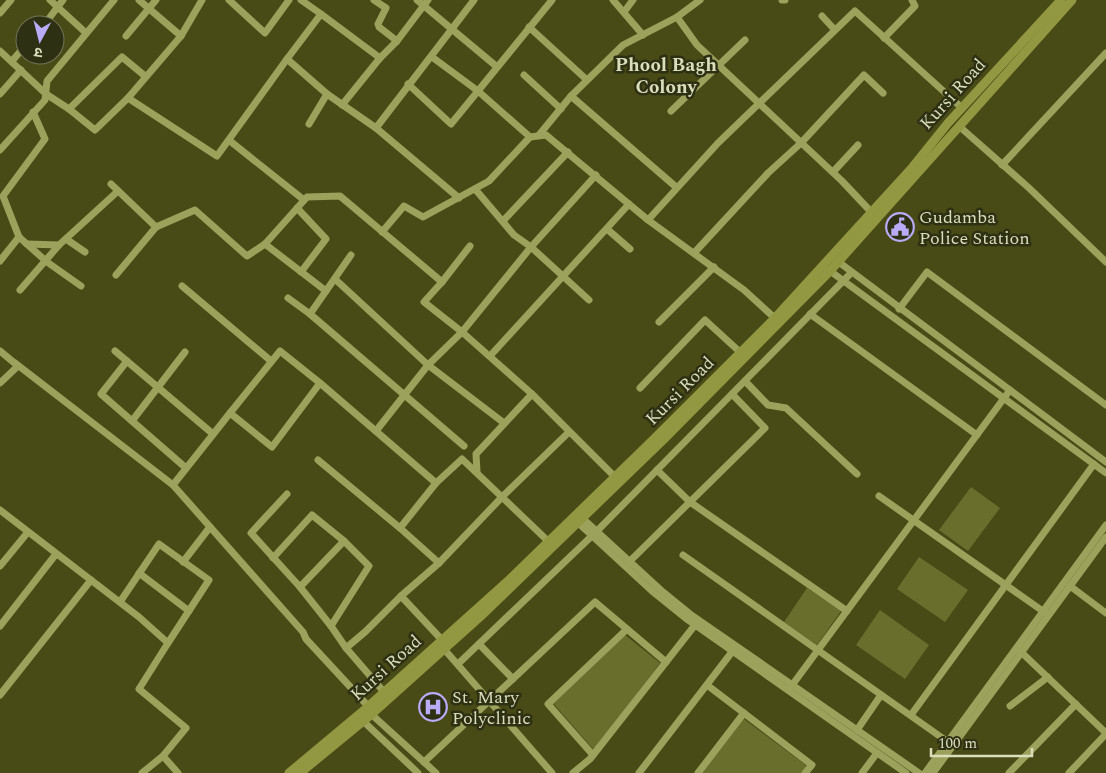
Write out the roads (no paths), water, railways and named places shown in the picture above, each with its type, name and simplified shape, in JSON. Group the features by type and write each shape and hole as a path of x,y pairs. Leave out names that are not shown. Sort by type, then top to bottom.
{"main road":[{"name":"Kursi Road","path":"296,772 443,644 578,518 777,320 835,259 874,215 962,108 1061,0"},
{"name":"Kursi Road","path":"874,215 960,127 1072,0"},
{"name":"Kursi Road","path":"366,713 384,692 443,644 548,541 578,518 615,477 741,352 777,320"}],"street":[{"path":"0,13 11,0"},
{"path":"50,0 86,33"},
{"path":"53,15 63,0"},
{"path":"0,150 44,100 47,81 114,0"},
{"path":"139,0 181,36"},
{"path":"126,36 156,0"},
{"path":"0,51 46,94 69,109 95,130 128,98 181,36 202,0"},
{"path":"229,0 265,33 289,0"},
{"path":"302,0 380,58"},
{"path":"374,0 386,8 378,24 379,27 397,41"},
{"path":"417,0 452,30 474,45 496,66"},
{"path":"342,105 380,58 397,41 428,0"},
{"path":"376,128 474,0"},
{"path":"408,84 451,124 496,66 552,0"},
{"path":"613,0 644,36"},
{"path":"624,12 633,0"},
{"path":"539,135 571,96 623,44 644,36 677,17 700,0"},
{"path":"884,38 915,6 912,0"},
{"path":"648,220 676,187 854,11 962,108"},
{"path":"128,98 217,156 230,141 321,14"},
{"path":"822,16 834,30"},
{"path":"677,17 697,45 832,172 874,215"},
{"path":"529,27 587,80"},
{"path":"672,111 746,40"},
{"path":"1002,165 1106,53"},
{"path":"69,109 122,57 145,76"},
{"path":"432,57 478,91 530,137"},
{"path":"12,61 15,58"},
{"path":"287,59 327,94 376,128 459,198"},
{"path":"0,94 21,70"},
{"path":"524,75 561,109"},
{"path":"695,252 768,172 801,143 864,76 883,93"},
{"path":"309,124 327,94"},
{"path":"571,96 676,187"},
{"path":"33,112 45,139 3,196 19,237 47,262 80,286"},
{"path":"960,127 1106,262"},
{"path":"382,232 404,206 423,217 489,181 530,137 546,135 648,220 695,252 777,320"},
{"path":"230,141 304,200"},
{"path":"832,172 858,145"},
{"path":"503,221 568,152"},
{"path":"376,431 428,365 462,332 531,247 596,175"},
{"path":"111,184 156,227"},
{"path":"475,189 514,235 531,247 588,300"},
{"path":"20,290 47,262 59,245 118,191"},
{"path":"116,275 156,227 195,210 247,256 265,244 307,196 340,196 442,282"},
{"path":"490,356 630,204"},
{"path":"296,208 326,239 301,272"},
{"path":"607,229 630,249"},
{"path":"0,261 19,237"},
{"path":"66,238 85,252"},
{"path":"28,244 59,245"},
{"path":"265,244 326,291"},
{"path":"470,246 424,302 462,332 532,394 615,477"},
{"path":"310,314 336,280 337,275 351,255"},
{"path":"835,259 899,309 1106,462"},
{"path":"659,322 714,267"},
{"path":"826,268 1106,473"},
{"path":"899,309 927,272 1106,405"},
{"path":"459,663 595,533 851,273"},
{"path":"336,280 428,365 504,423"},
{"path":"182,286 271,361"},
{"path":"288,298 310,314 464,446"},
{"path":"810,314 977,435"},
{"path":"640,388 705,320 741,352"},
{"path":"0,350 173,485 303,632 306,639 366,713 418,773"},
{"path":"115,351 213,434"},
{"path":"173,485 280,351 320,383 436,484"},
{"path":"132,421 185,352"},
{"path":"127,361 101,394 186,468"},
{"path":"0,383 18,366 15,363"},
{"path":"745,381 768,405 786,408 857,474"},
{"path":"230,413 272,447 320,383"},
{"path":"791,688 1010,390"},
{"path":"477,472 476,454 532,394"},
{"path":"629,562 765,428 732,394"},
{"path":"346,648 366,632 401,596 439,563 503,496 569,432"},
{"path":"400,528 436,484 462,459 503,496 548,541"},
{"path":"318,460 439,563"},
{"path":"911,715 1094,464"},
{"path":"657,470 690,502 847,611"},
{"path":"287,494 251,533 300,587 346,648 384,692"},
{"path":"879,496 1046,613"},
{"path":"0,510 120,602 168,643"},
{"path":"273,558 312,515 344,540 369,566 331,626"},
{"path":"578,518 690,614 735,649 906,773"},
{"path":"933,773 1106,525"},
{"path":"183,562 210,527"},
{"path":"0,566 28,532"},
{"path":"595,533 652,591 695,625 735,649"},
{"path":"1046,613 1070,586 1106,537"},
{"path":"300,587 344,540"},
{"path":"120,602 159,544 209,580 139,689 186,728 163,756 142,773"},
{"path":"0,626 56,554"},
{"path":"683,555 948,742"},
{"path":"139,574 189,611"},
{"path":"0,695 91,580"},
{"path":"1070,586 1106,613"},
{"path":"401,596 552,773"},
{"path":"424,762 595,602 666,662"},
{"path":"573,773 594,755 695,625"},
{"path":"594,755 548,704 626,630"},
{"path":"479,644 513,679"},
{"path":"640,773 735,649"},
{"path":"1019,651 1048,676 1106,733 1068,773"},
{"path":"925,773 1019,651"},
{"path":"1010,706 1048,676"},
{"path":"707,685 812,765 805,773"},
{"path":"791,688 857,730 919,773"},
{"path":"857,730 882,695"},
{"path":"1009,773 1076,704"},
{"path":"366,713 436,773"},
{"path":"698,773 744,714"},
{"path":"862,773 877,753"},
{"path":"163,756 178,773"}],"place":[{"name":"Gudamba Police Station","path":"900,227"},
{"name":"St. Mary Polyclinic","path":"433,707"}],"district":[{"name":"Phool Bagh Colony","path":"666,76"}]}
